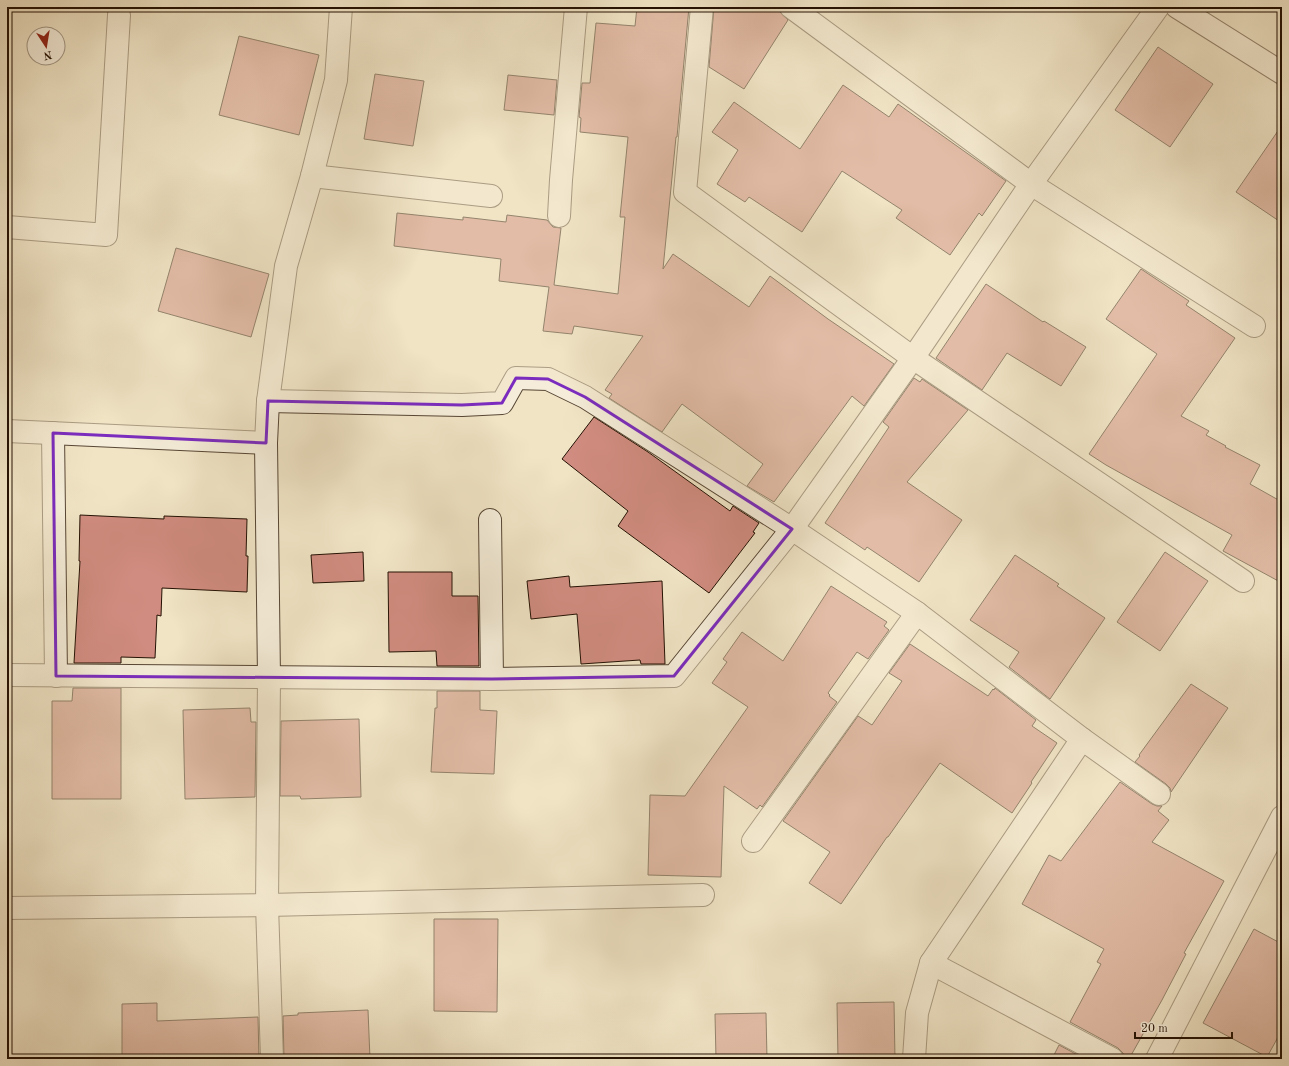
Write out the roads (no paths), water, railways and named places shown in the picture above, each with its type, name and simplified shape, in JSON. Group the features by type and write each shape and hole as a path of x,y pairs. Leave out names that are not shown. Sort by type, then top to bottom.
{"street":[{"path":"272,1059 267,905 269,677 266,442 268,401 286,266 312,176 336,80 341,7"},
{"path":"559,216 576,7"},
{"path":"702,7 685,192 913,358 1243,581"},
{"path":"791,7 1031,184 1254,326"},
{"path":"7,675 492,679 674,676 792,528 913,358 1031,184 1158,7"},
{"path":"1177,7 1282,73"},
{"path":"7,227 106,235 119,15"},
{"path":"312,176 491,196"},
{"path":"268,401 462,405 502,403 516,378 548,379 585,397 792,528 917,613 1082,739 1159,794"},
{"path":"7,432 266,442"},
{"path":"54,433 56,676"},
{"path":"490,520 492,679"},
{"path":"753,841 917,613"},
{"path":"914,1059 917,1013 931,963 1082,739"},
{"path":"1157,1059 1282,817"},
{"path":"7,908 267,905 703,895"},
{"path":"931,963 1112,1059"}]}
